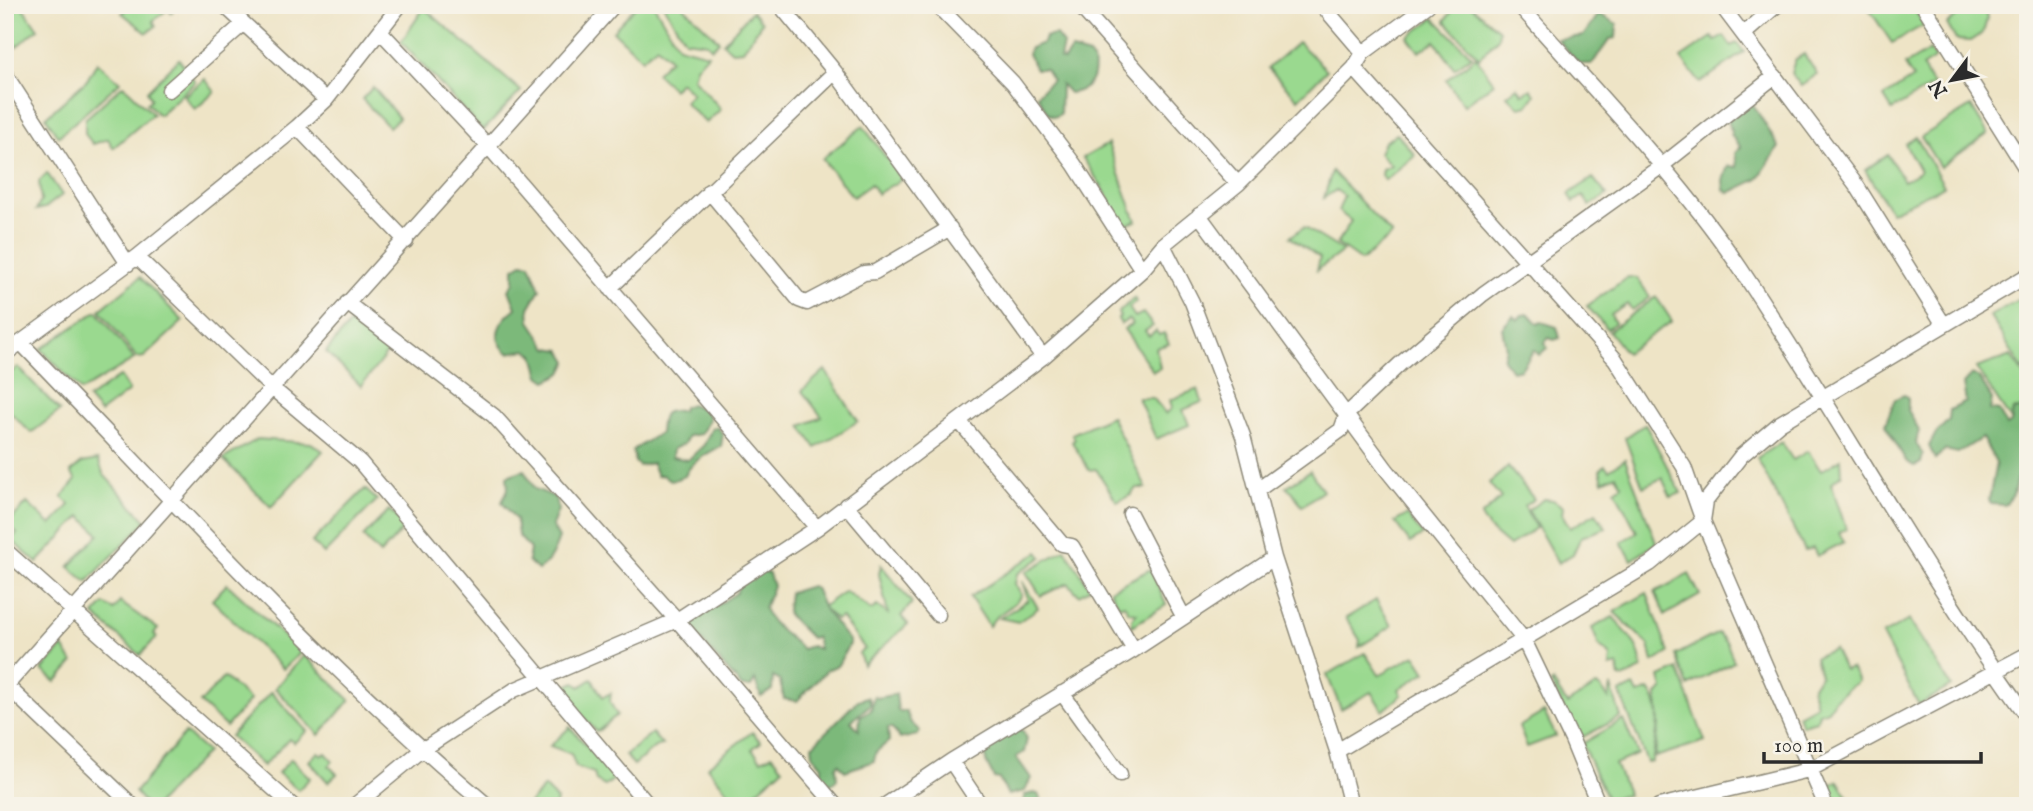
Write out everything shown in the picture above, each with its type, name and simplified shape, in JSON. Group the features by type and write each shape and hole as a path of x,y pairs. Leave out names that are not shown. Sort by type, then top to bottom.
{"street":[{"path":"224,5 326,100"},
{"path":"5,355 133,260 298,127 326,100 382,33 400,5"},
{"path":"134,806 6,686 174,501 614,5"},
{"path":"780,5 835,72 1043,357"},
{"path":"937,5 1013,83 1074,164 1142,270"},
{"path":"1079,5 1238,184"},
{"path":"1322,5 1363,53"},
{"path":"354,806 422,750 514,690 543,680 677,620 817,528 1043,357 1142,270 1163,245 1238,184 1354,68 1363,53 1428,5"},
{"path":"1519,5 1660,167 1738,266 1995,672 2028,718"},
{"path":"1721,5 1857,186 1944,325"},
{"path":"1744,34 1776,5"},
{"path":"1923,5 2028,172"},
{"path":"169,90 242,24"},
{"path":"382,33 489,147 817,528"},
{"path":"1354,68 1530,261 1615,359 1684,467 1703,521 1826,806"},
{"path":"610,288 835,72"},
{"path":"5,74 133,260 272,388 360,462 649,806"},
{"path":"1259,489 1341,430 1346,414 1483,294 1660,167 1775,76"},
{"path":"298,127 406,241"},
{"path":"709,191 799,300 807,303 864,273 875,272 950,229"},
{"path":"1199,215 1386,469 1524,640 1572,740 1599,806"},
{"path":"1163,245 1192,302 1243,436 1259,489 1274,558 1337,751 1351,806"},
{"path":"1337,751 1650,564 1703,521 1706,501 1741,456 1780,424 2028,275"},
{"path":"347,303 494,416 677,620 836,806"},
{"path":"21,343 359,690 422,750 488,806"},
{"path":"959,421 1062,544 1072,546 1134,650"},
{"path":"846,505 938,615"},
{"path":"1130,514 1183,616"},
{"path":"5,550 293,806"},
{"path":"884,806 951,761 1134,650 1274,558"},
{"path":"1659,806 1809,770 2028,654"},
{"path":"1062,694 1120,774"},
{"path":"951,761 981,806"}],"green space":[{"path":"5,5 21,5 38,29 6,55"},
{"path":"131,5 178,5 171,13 168,9 153,21 156,26 147,33 122,13"},
{"path":"637,5 654,5 678,46 708,54 696,67 693,78 721,109 706,123 684,102 692,93 680,82 673,89 656,73 670,59 657,46 642,59 613,31"},
{"path":"663,5 682,5 719,41 712,48 707,43 685,40"},
{"path":"1456,5 1470,5 1499,30 1498,38 1479,58 1445,21"},
{"path":"1876,5 1912,5 1924,25 1892,43 1869,9"},
{"path":"1971,5 1985,5 1987,19 1983,33 1971,41 1956,40 1947,24"},
{"path":"424,8 521,91 483,131 401,42"},
{"path":"752,11 762,22 743,50 732,51 723,43"},
{"path":"1599,14 1617,24 1616,38 1610,39 1592,64 1579,64 1557,39 1583,36"},
{"path":"1434,18 1472,56 1454,68 1435,41 1419,52 1408,37"},
{"path":"1056,35 1063,44 1060,59 1064,60 1071,50 1089,55 1094,67 1090,83 1082,90 1069,93 1061,84 1060,114 1054,117 1048,114 1037,95 1052,80 1045,69 1036,69 1028,54 1030,48 1043,43 1045,37"},
{"path":"1724,36 1731,46 1737,43 1744,52 1700,83 1681,58 1712,37 1715,41"},
{"path":"1298,42 1327,70 1298,99 1268,68"},
{"path":"1930,50 1936,58 1922,67 1933,85 1892,110 1884,97 1913,78 1905,65"},
{"path":"1804,54 1817,74 1801,86 1791,73 1795,60"},
{"path":"1476,57 1494,83 1464,105 1446,80"},
{"path":"179,59 195,82 159,115 147,103 151,99 147,91"},
{"path":"97,62 120,82 58,137 46,117 87,80"},
{"path":"205,79 215,92 195,109 184,96"},
{"path":"123,85 153,114 113,148 108,139 93,144 85,134 85,119"},
{"path":"373,87 399,118 389,127 362,99"},
{"path":"1517,87 1523,94 1531,89 1535,95 1528,105 1519,107 1507,95"},
{"path":"1752,103 1779,147 1758,179 1729,193 1724,190 1723,180 1728,166 1737,167 1735,153 1741,147 1732,136 1728,120"},
{"path":"1971,106 1988,134 1940,167 1921,137"},
{"path":"863,126 902,179 877,194 871,184 853,197 822,159"},
{"path":"1397,134 1415,155 1385,180 1381,175 1382,169 1391,165 1379,153 1384,142"},
{"path":"1916,137 1944,186 1891,212 1865,170 1888,155 1904,181 1920,171 1905,144"},
{"path":"1108,144 1136,221 1121,227 1107,204 1111,201 1083,158"},
{"path":"1332,171 1392,235 1361,261 1337,244 1351,221 1338,211 1344,196 1336,190 1324,198"},
{"path":"47,173 62,195 45,208 36,210 41,201 39,181"},
{"path":"1593,178 1607,195 1590,206 1583,196 1574,202 1569,194"},
{"path":"1304,227 1343,251 1317,270 1320,258 1290,237"},
{"path":"522,263 530,264 540,289 529,308 530,321 548,348 561,350 568,361 562,373 547,381 540,376 534,355 526,350 508,353 499,341 501,323 516,308 509,290 514,282 514,268"},
{"path":"140,277 183,321 144,357 137,358 100,310"},
{"path":"1628,277 1637,278 1650,297 1632,310 1627,304 1611,315 1615,323 1607,329 1587,306"},
{"path":"2026,295 2028,367 2023,370 1990,316"},
{"path":"1656,297 1672,321 1626,353 1609,331"},
{"path":"1134,298 1136,302 1129,308 1135,317 1143,313 1153,326 1145,331 1149,336 1156,331 1159,335 1164,333 1169,344 1156,348 1160,368 1153,371 1124,329 1132,324 1129,319 1121,324 1118,319 1118,313"},
{"path":"97,311 134,359 81,391 41,349"},
{"path":"1529,314 1538,324 1542,322 1557,327 1560,338 1549,338 1545,342 1547,348 1539,355 1534,350 1521,369 1512,371 1503,359 1506,348 1502,328 1513,316 1517,320 1522,315"},
{"path":"350,323 388,352 361,386 326,352"},
{"path":"2011,356 2024,375 2028,373 2028,408 2013,410 2011,420 1976,368"},
{"path":"18,367 60,411 31,433 5,407 5,377"},
{"path":"825,370 858,421 816,448 801,426 822,417 802,391"},
{"path":"1972,374 1979,378 1992,399 1990,410 1999,411 2007,426 2011,423 2013,410 2028,408 2028,478 2017,478 2013,495 2005,505 1991,504 1989,500 1996,463 1982,438 1958,453 1945,450 1935,459 1929,446 1936,433 1949,420 1950,410 1966,402 1963,384"},
{"path":"120,376 129,391 100,413 88,399"},
{"path":"1198,389 1202,402 1183,410 1189,425 1156,439 1138,398 1153,398 1166,414 1172,408 1170,400"},
{"path":"1904,395 1908,397 1908,410 1919,430 1916,443 1923,455 1921,463 1914,466 1906,461 1885,425 1895,399"},
{"path":"691,404 707,411 709,419 701,434 688,436 684,444 673,449 672,457 688,460 704,445 712,428 717,427 723,434 721,446 695,462 685,476 672,481 662,475 657,476 652,463 639,466 635,462 633,450 660,433 665,413 682,411 683,407"},
{"path":"1111,416 1146,488 1136,488 1131,495 1117,502 1096,469 1089,470 1072,442 1075,439 1072,434"},
{"path":"1645,424 1681,493 1671,497 1662,478 1643,487 1625,438"},
{"path":"258,439 311,443 323,451 271,507 223,459"},
{"path":"1781,442 1793,460 1808,451 1821,471 1841,459 1842,474 1831,483 1846,529 1839,533 1844,542 1817,556 1813,548 1805,551 1757,458"},
{"path":"1625,459 1656,543 1632,560 1621,542 1637,532 1615,490 1622,485 1616,475 1603,481 1600,470 1605,465 1609,470"},
{"path":"98,460 104,475 146,521 87,582 69,567 99,534 81,516 37,563 11,540 17,533 7,524 27,503 51,525 70,505 62,497 76,480 71,472 82,463"},
{"path":"1508,467 1534,499 1524,506 1536,528 1509,546 1489,529 1481,516 1501,498 1489,483"},
{"path":"524,470 535,489 555,497 558,510 552,526 559,538 546,564 538,570 528,561 530,549 518,535 516,520 502,502 508,489 507,476"},
{"path":"1310,471 1323,491 1302,506 1286,487"},
{"path":"365,489 377,500 324,554 312,542"},
{"path":"1544,499 1553,500 1563,507 1562,514 1570,528 1596,513 1606,528 1581,537 1573,554 1558,563 1528,510"},
{"path":"389,510 406,526 380,554 363,537"},
{"path":"1407,515 1423,535 1410,543 1395,522"},
{"path":"1065,549 1090,588 1079,595 1068,583 1041,596 1026,572"},
{"path":"1038,552 1042,557 1017,574 1015,584 1021,595 1018,600 989,626 970,597"},
{"path":"881,565 912,603 901,616 908,624 863,665 859,653 865,649 841,617 836,620 822,607 845,591 871,610 877,606 888,614 879,574"},
{"path":"1151,569 1166,605 1132,626 1132,619 1137,613 1129,612 1124,604 1119,606 1110,590"},
{"path":"761,570 769,574 773,586 764,608 767,615 802,649 811,646 819,649 816,637 811,638 788,615 789,593 811,586 815,588 824,609 850,642 838,665 827,670 797,701 784,699 780,681 773,677 772,690 761,697 755,680 751,687 742,687 691,629 694,616 710,610 736,593 742,580"},
{"path":"1689,574 1700,595 1665,615 1655,592"},
{"path":"1022,581 1038,608 1018,622 1000,618 1028,600"},
{"path":"227,584 301,652 283,669 212,600"},
{"path":"1647,593 1669,653 1653,662 1649,645 1614,612"},
{"path":"1376,600 1392,626 1359,647 1360,640 1346,618"},
{"path":"120,602 158,629 154,634 157,637 140,655 94,615 104,604 114,610"},
{"path":"1613,617 1632,641 1641,661 1642,669 1623,678 1619,677 1618,665 1610,667 1611,656 1599,646 1592,628"},
{"path":"1909,620 1951,686 1919,705 1882,635"},
{"path":"1718,633 1727,643 1734,662 1688,686 1676,655"},
{"path":"63,647 73,663 56,682 42,670"},
{"path":"1834,649 1844,670 1851,668 1858,681 1835,699 1828,710 1819,713 1817,721 1802,725 1798,715 1816,705 1812,688 1820,675 1815,657"},
{"path":"1365,653 1379,675 1415,655 1426,672 1399,689 1402,695 1383,711 1371,692 1341,709 1327,675"},
{"path":"304,655 350,700 319,735 275,688"},
{"path":"1678,669 1705,741 1655,757 1659,725 1657,695 1663,689 1660,677"},
{"path":"224,677 250,700 226,727 200,703"},
{"path":"592,679 603,697 611,693 610,702 617,715 597,732 558,690 575,682 580,687"},
{"path":"1553,682 1567,704 1596,686 1600,687 1609,699 1611,686 1621,717 1579,739 1551,684"},
{"path":"1634,686 1638,694 1649,690 1657,706 1658,724 1652,762 1647,762 1620,693"},
{"path":"271,692 307,731 294,743 289,739 263,766 230,736"},
{"path":"896,694 898,711 906,711 911,723 920,731 918,735 900,739 892,728 888,728 889,741 876,752 874,761 845,771 839,764 836,767 837,779 830,785 826,783 821,775 822,766 813,755 812,746 858,700 867,697 870,700 870,705 851,721 859,730 860,716 871,710 874,696 878,698"},
{"path":"1544,712 1556,736 1527,747 1519,727"},
{"path":"1623,720 1638,754 1615,764 1628,795 1607,799 1582,744"},
{"path":"570,727 615,778 605,786 596,781 594,773 576,767 571,754 550,746"},
{"path":"1015,727 1023,731 1027,739 1024,752 1016,757 1031,778 1025,791 1008,795 999,779 994,778 986,762 985,747"},
{"path":"752,732 761,742 752,749 761,760 772,755 783,768 740,806 707,767"},
{"path":"185,733 207,752 155,806 147,806 135,792"},
{"path":"652,733 662,745 655,747 634,765 625,755"},
{"path":"318,752 322,755 326,753 333,761 329,766 337,774 328,782 309,761"},
{"path":"291,759 310,778 298,790 278,773"},
{"path":"1838,781 1854,806 1833,806 1825,787"},
{"path":"544,787 557,800 555,806 527,806"},
{"path":"1038,794 1044,806 1022,806 1025,795"}]}
